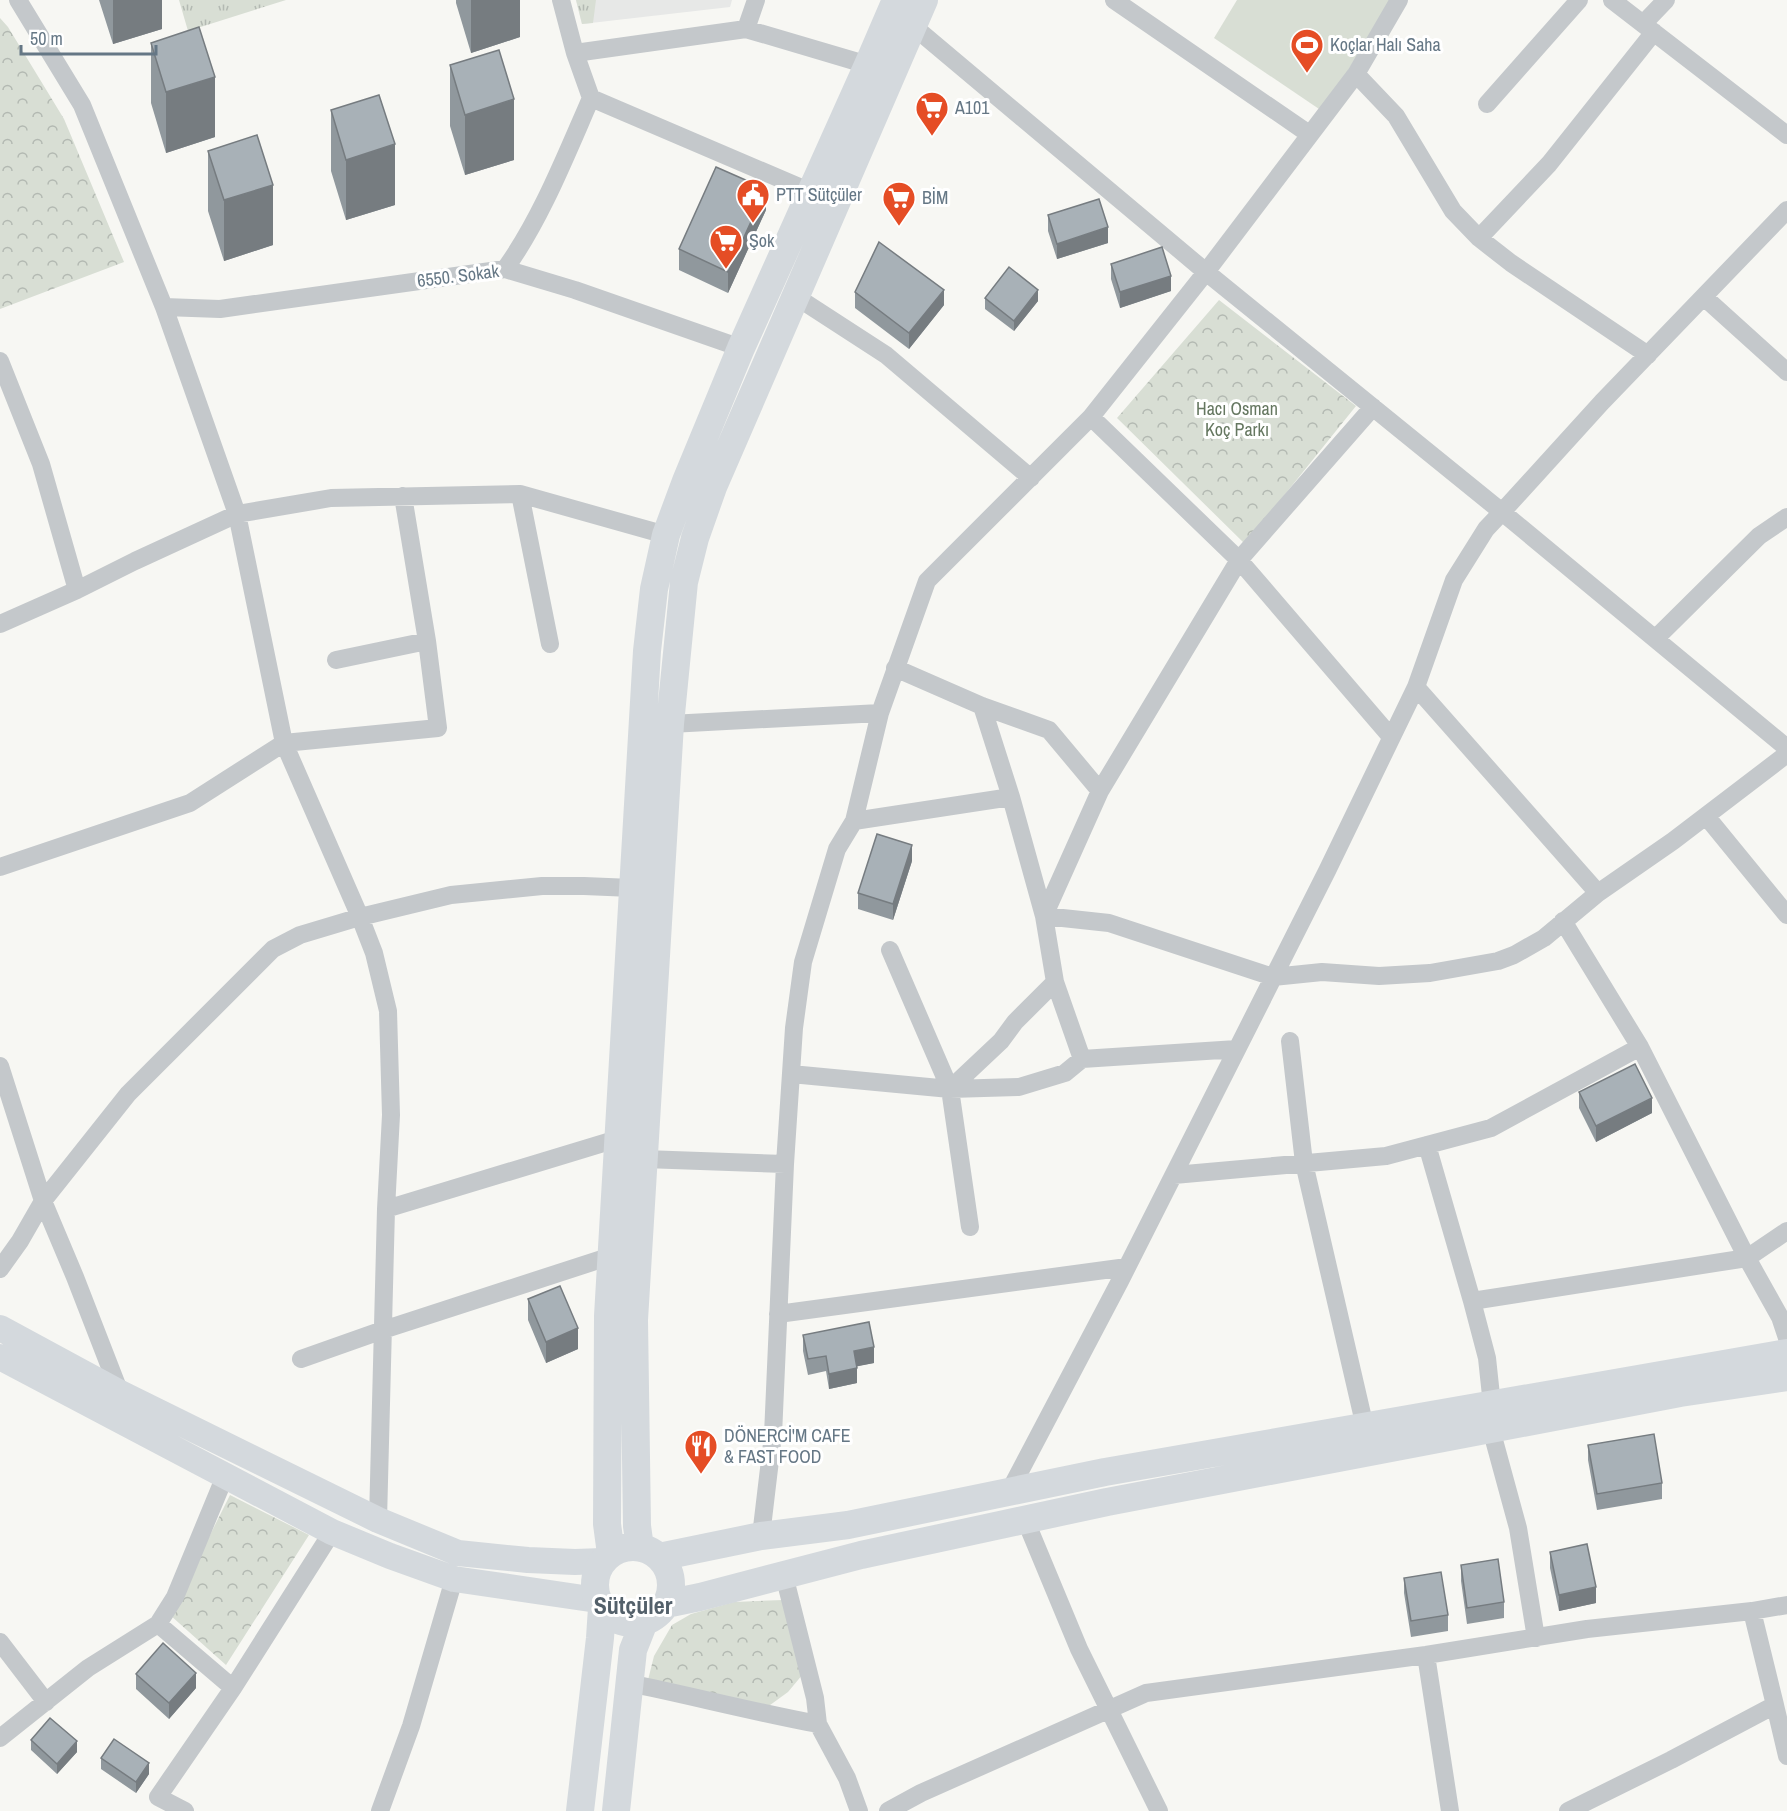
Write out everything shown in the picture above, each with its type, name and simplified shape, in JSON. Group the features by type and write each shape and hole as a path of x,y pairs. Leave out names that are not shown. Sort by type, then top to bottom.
{"main road":[{"path":"607,1558 608,1316 632,888 647,651 654,589 666,535 686,481 741,348 896,0"},
{"path":"924,0 713,487 695,538 684,582 670,724 634,1320 638,1526 650,1553 669,1575 671,1585 666,1604 644,1622 625,1623 609,1615 600,1604 595,1590 598,1570 607,1558 620,1550 630,1548 650,1553 848,1525 1105,1472 1365,1427 1491,1417 1787,1377"},
{"path":"0,1328 120,1393 378,1520 458,1553 575,1562 607,1558"},
{"path":"666,1604 861,1554 1787,1353"},
{"path":"0,1357 332,1532 454,1579 600,1604"},
{"path":"580,1811 600,1604"},
{"path":"616,1811 633,1650 644,1622"}],"street":[{"path":"18,0 82,105 164,307 237,514 284,743 360,916 374,953 388,1011 391,1115 386,1209 378,1520"},
{"path":"505,269 520,248 565,158 591,98 575,53 561,0"},
{"path":"746,29 756,0"},
{"path":"1114,0 1310,134"},
{"path":"761,1536 773,1435 784,1164 794,1028 802,962 837,849 854,821 880,713 927,581 1090,417 1206,272 1356,74 1399,0"},
{"path":"1486,104 1579,0"},
{"path":"1612,0 1787,135"},
{"path":"1479,238 1549,164 1666,0"},
{"path":"913,26 1206,272 1502,512 1787,748"},
{"path":"575,53 746,29 868,65"},
{"path":"1356,74 1396,116 1453,211 1479,238 1511,263 1648,355"},
{"path":"591,98 811,192"},
{"path":"1009,1492 1127,1267 1327,872 1416,687 1454,580 1486,530 1502,512 1602,402 1787,210"},
{"name":"6550. Sokak","path":"164,307 220,309 505,269 575,290 741,348"},
{"path":"795,296 886,355 1031,478"},
{"path":"1704,297 1787,372"},
{"path":"0,361 41,464 77,590"},
{"path":"1044,916 1100,791 1239,560 1373,407"},
{"path":"1090,417 1239,560 1391,737"},
{"path":"0,624 237,514 331,498 520,494 666,535"},
{"path":"520,494 550,644"},
{"path":"0,867 190,803 284,743 438,728 427,640 403,496"},
{"path":"1655,639 1759,536 1787,517"},
{"path":"336,660 427,640"},
{"path":"895,668 982,706 1049,730 1100,791"},
{"path":"1416,687 1598,893"},
{"path":"982,706 1011,796 1044,916 1055,982 1082,1059"},
{"path":"670,724 880,713"},
{"path":"1044,916 1109,923 1273,977 1322,972 1379,976 1430,973 1498,961 1544,938 1598,893 1673,841 1787,754"},
{"path":"854,821 1011,796"},
{"path":"1706,816 1787,915"},
{"path":"0,1269 20,1241 43,1201 128,1094 273,949 300,935 360,916 451,896 542,886 632,888"},
{"path":"1563,921 1640,1047 1747,1258 1780,1317 1787,1338"},
{"path":"890,950 950,1089 970,1227"},
{"path":"950,1089 1001,1041 1015,1022 1055,982"},
{"path":"1290,1041 1304,1163 1365,1427"},
{"path":"1173,1175 1386,1156 1491,1128 1640,1047"},
{"path":"791,1074 950,1089 1019,1087 1065,1073 1082,1059 1237,1049"},
{"path":"0,1065 43,1201 120,1393"},
{"path":"386,1209 617,1139"},
{"path":"1427,1145 1487,1358 1491,1417 1518,1528 1536,1638"},
{"path":"644,1159 784,1164"},
{"path":"1472,1301 1747,1258 1787,1231"},
{"path":"301,1359 611,1256"},
{"path":"778,1314 1127,1267"},
{"path":"0,1738 88,1668 158,1624 175,1597 225,1476"},
{"path":"1025,1519 1061,1608 1108,1710 1159,1811"},
{"path":"185,1811 158,1797 233,1688 332,1532"},
{"path":"784,1575 816,1698 818,1724 847,1778 860,1811"},
{"path":"380,1811 411,1726 454,1579"},
{"path":"888,1811 921,1793 1146,1693 1426,1655 1587,1629 1787,1605"},
{"path":"1752,1611 1787,1756"},
{"path":"158,1624 233,1688"},
{"path":"0,1642 46,1702"},
{"path":"1426,1655 1450,1811"},
{"path":"629,1683 818,1724"},
{"path":"1568,1811 1775,1705"}],"shaded area":[{"path":"576,0 732,0 730,7 582,24"}],"green space":[{"path":"179,0 286,0 188,31"},
{"path":"576,0 596,0 593,23 582,24"},
{"name":"Koçlar Halı Saha","path":"1237,0 1393,0 1322,111 1214,38"},
{"path":"0,18 8,27 64,119 124,262 0,309"},
{"name":"Hacı Osman Koç Parkı","path":"1219,300 1356,406 1245,544 1117,418"},
{"path":"230,1495 309,1535 226,1665 170,1615"},
{"path":"783,1600 803,1674 788,1692 766,1708 648,1680 654,1656 672,1625 691,1614 734,1602"}],"building":[{"path":"199,27 215,77 166,92 151,43"},
{"path":"499,50 514,99 465,115 450,65"},
{"path":"379,95 395,144 346,160 331,110"},
{"path":"257,135 273,185 224,200 208,151"},
{"path":"716,167 766,189 728,272 679,249"},
{"path":"1099,199 1108,227 1057,244 1048,215"},
{"path":"879,242 944,290 909,333 855,292"},
{"path":"1162,247 1171,276 1120,292 1111,264"},
{"path":"1009,267 1038,290 1014,321 985,298"},
{"path":"877,834 912,845 893,904 858,893"},
{"path":"1635,1064 1652,1098 1596,1126 1579,1092"},
{"path":"560,1286 578,1328 546,1342 528,1299"},
{"path":"869,1322 874,1347 854,1351 857,1368 829,1374 826,1356 808,1359 803,1335"},
{"path":"1654,1434 1662,1483 1597,1494 1588,1445"},
{"path":"1587,1544 1596,1587 1559,1595 1550,1552"},
{"path":"1498,1559 1504,1602 1467,1608 1461,1565"},
{"path":"1441,1572 1448,1615 1411,1621 1404,1578"},
{"path":"163,1643 196,1673 169,1703 136,1674"},
{"path":"50,1718 77,1741 57,1764 31,1740"},
{"path":"114,1739 149,1763 136,1782 101,1758"}],"place":[{"name":"Koçlar Halı Saha","path":"1307,74"},
{"name":"A101","path":"932,137"},
{"name":"PTT Sütçüler","path":"753,224"},
{"name":"BİM","path":"899,227"},
{"name":"Şok","path":"726,270"},
{"name":"DÖNERCİ'M CAFE & FAST FOOD","path":"701,1475"}],"district":[{"name":"Sütçüler","path":"633,1606"}]}
